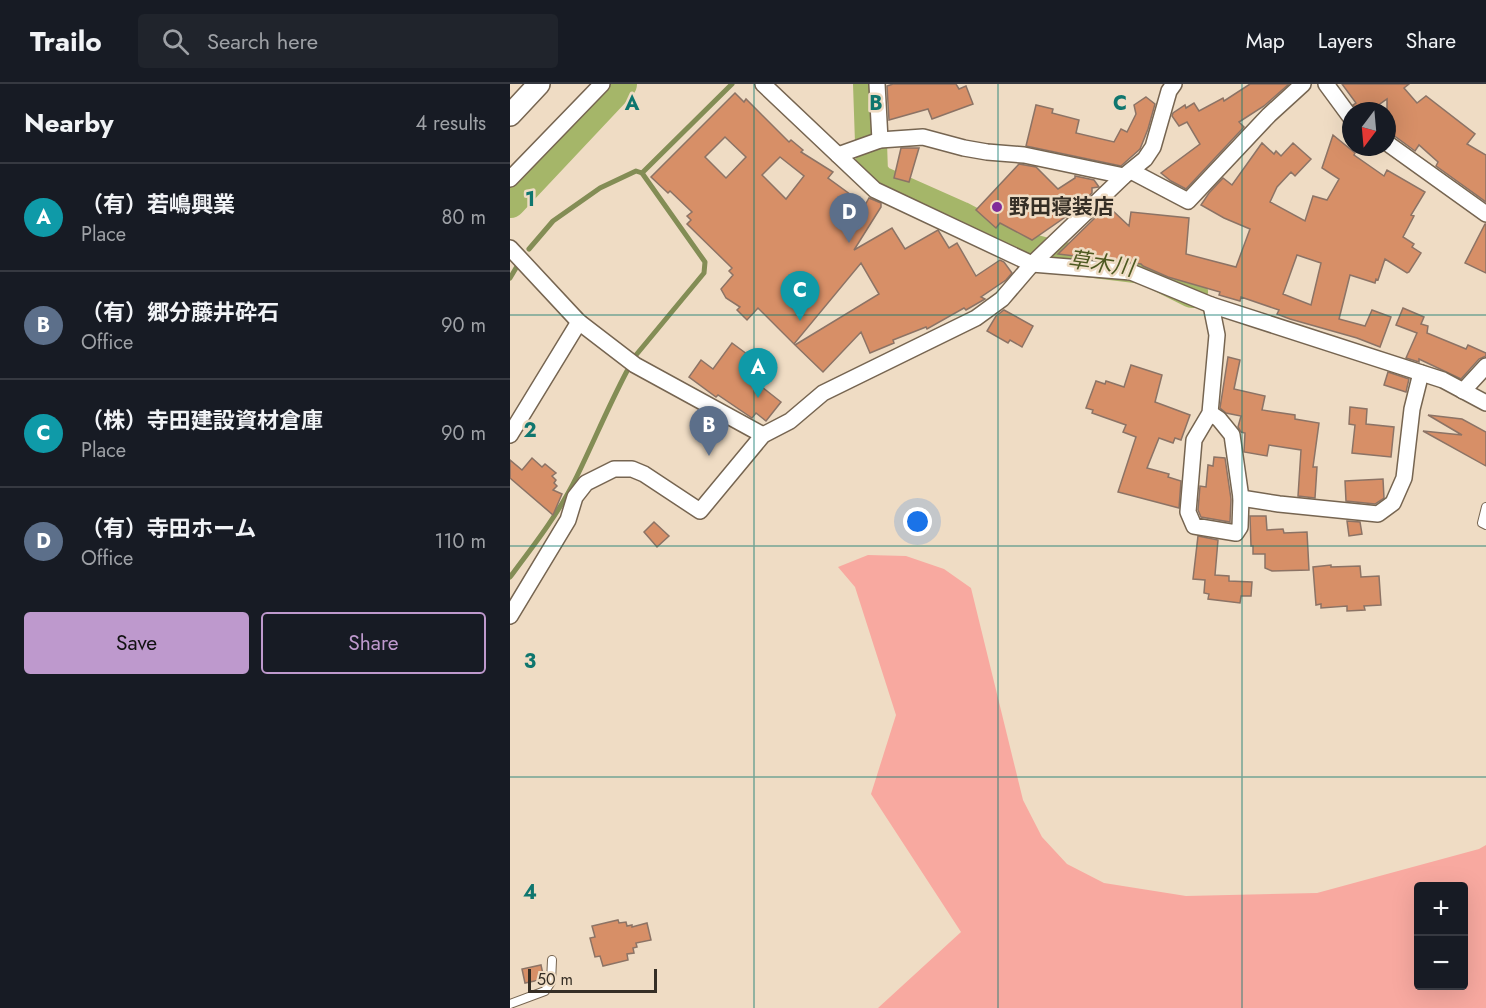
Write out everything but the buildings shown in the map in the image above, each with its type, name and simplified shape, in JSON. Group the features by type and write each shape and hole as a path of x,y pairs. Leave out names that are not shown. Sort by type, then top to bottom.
{"main road":[{"path":"510,115 539,84"}],"street":[{"path":"510,179 602,84"},
{"path":"763,84 875,190 1039,257 1131,272 1211,305 1466,388 1486,404"},
{"path":"872,142 877,84"},
{"path":"510,616 568,520 575,497 586,483 614,469 632,469 644,474 700,511 763,435 790,421 823,393 976,318 1002,299 1039,257 1127,173 1145,159 1153,147 1169,91 1174,84"},
{"path":"838,155 872,142 923,137 987,153 1024,154 1127,173 1188,201 1269,115 1303,84"},
{"path":"1326,84 1342,105"},
{"path":"1396,149 1486,214"},
{"path":"510,248 579,322 634,365 763,435"},
{"path":"1210,413 1219,419 1232,435 1241,498 1240,527 1236,533 1194,526 1188,512 1194,440 1210,413 1217,335 1211,305"},
{"path":"510,435 579,322"},
{"path":"1466,388 1486,366"},
{"path":"1241,498 1378,514 1393,503 1404,478 1412,409 1421,373"}],"lane":[{"path":"1486,507 1482,523 1486,525"},
{"path":"510,1004 544,991 551,982 552,960"}],"shaded area":[{"path":"868,555 906,556 944,569 971,588 1023,800 1042,837 1067,864 1104,883 1186,896 1317,893 1479,849 1486,845 1486,1008 878,1008 961,932 871,794 896,715 855,587 838,567"}],"waterway":[{"path":"510,202 621,84"},
{"path":"529,249 553,221 600,188 636,171 642,173 732,84"},
{"name":"草木川","path":"869,84 872,172 879,181 960,217 1013,245 1062,258 1144,268 1192,292"},
{"path":"636,355 704,273 705,262 642,173"},
{"path":"510,278 516,268"},
{"path":"510,577 546,528 570,490 627,371"}],"place":[{"name":"野田寝装店","path":"997,207"},
{"name":"（有）寺田ホーム","path":"849,243"},
{"name":"（株）寺田建設資材倉庫","path":"800,321"},
{"name":"（有）若嶋興業","path":"758,398"},
{"name":"（有）郷分藤井砕石","path":"709,456"}]}
